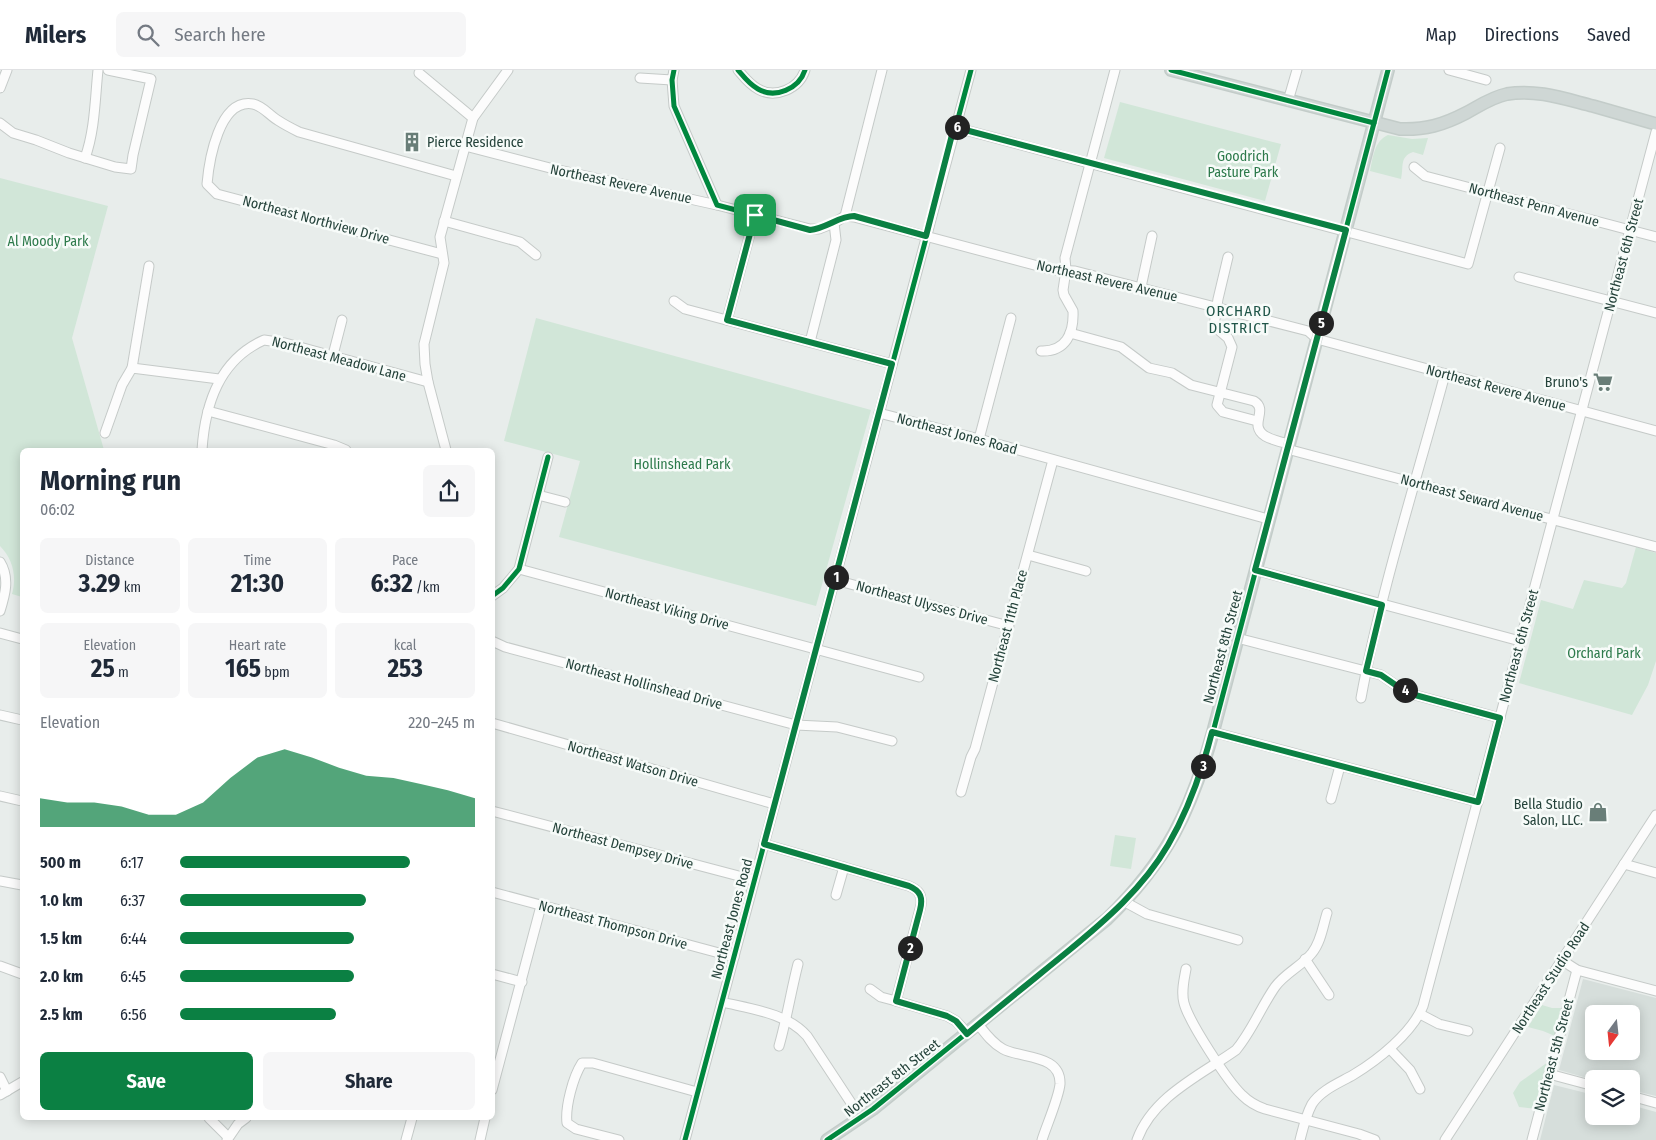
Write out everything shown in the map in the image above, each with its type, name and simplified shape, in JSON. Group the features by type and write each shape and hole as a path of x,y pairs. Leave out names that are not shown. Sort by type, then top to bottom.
{"main road":[{"path":"1171,70 1206,75 1288,101 1400,129 1416,130 1431,128 1506,94 1532,92 1560,97 1656,124"},
{"name":"Northeast 8th Street","path":"827,1140 861,1118 1107,919 1142,883 1159,860 1184,815 1201,772 1212,732 1388,70"}],"street":[{"path":"0,88 7,70"},
{"path":"85,158 90,145 93,125 98,70"},
{"path":"0,123 13,133 116,168 132,169 133,155 151,79 108,70"},
{"path":"445,448 428,382 424,344 444,263 440,237 473,118 508,70"},
{"path":"674,70 672,80 674,106 717,205"},
{"path":"738,70 750,84 768,93 780,93 792,88 803,76 805,70"},
{"path":"844,216 882,70"},
{"path":"879,413 954,127 971,70"},
{"path":"1041,351 1059,349 1070,333 1074,311 1063,290 1066,270 1065,258 1115,70"},
{"path":"1288,101 1296,70"},
{"path":"1449,70 1486,80"},
{"path":"419,73 473,118"},
{"path":"640,78 672,80"},
{"name":"Northeast Northview Drive","path":"442,254 217,194 206,184 208,171 221,123 231,111 244,104 254,104 280,122 306,135 456,176"},
{"path":"954,127 1468,264 1500,148"},
{"name":"Northeast 6th Street","path":"1300,1140 1305,1119 1313,1103 1323,1092 1371,1064 1390,1049 1420,1014 1429,987 1656,132"},
{"name":"Northeast Revere Avenue","path":"465,146 550,168 717,205 810,230 819,229 834,223 844,216 854,216 1053,270 1066,270 1141,287 1308,331 1317,339 1656,431"},
{"name":"Northeast Penn Avenue","path":"1414,166 1425,176 1656,237"},
{"path":"727,320 755,215"},
{"path":"444,221 520,242 536,255"},
{"path":"810,342 836,240 834,223"},
{"path":"1141,287 1152,236"},
{"path":"1070,333 1121,347 1149,368 1172,373 1191,385 1221,392 1254,401 1261,408 1257,421 1223,412 1218,405 1221,392 1232,347 1228,338 1214,326 1228,257"},
{"path":"104,433 122,385 132,368 149,266"},
{"path":"1519,277 1656,313"},
{"path":"674,301 685,309 892,364"},
{"path":"979,439 1011,318"},
{"path":"333,355 342,320"},
{"name":"Northeast Meadow Lane","path":"202,448 208,412 219,379 239,356 264,340 285,343 333,355 428,382"},
{"path":"132,368 219,379"},
{"path":"1361,698 1382,605 1445,374"},
{"path":"208,412 341,448"},
{"name":"Northeast Jones Road","path":"685,1140 879,413 1268,519"},
{"name":"Northeast Seward Avenue","path":"1257,421 1258,428 1263,435 1288,446 1415,483 1656,547"},
{"path":"495,594 503,588 519,569 548,457"},
{"name":"Northeast 11th Place","path":"962,792 1053,460"},
{"path":"538,495 564,502"},
{"path":"1028,555 1086,571"},
{"path":"0,562 3,567 6,591 0,612"},
{"name":"Northeast Viking Drive","path":"519,569 919,676"},
{"path":"1255,570 1520,641"},
{"name":"Northeast Ulysses Drive","path":"835,580 1008,626"},
{"path":"0,633 20,638"},
{"path":"1237,638 1381,675 1400,688 1415,695 1500,718"},
{"name":"Northeast Hollinshead Drive","path":"495,642 505,647 796,725 809,727 838,726 892,742"},
{"path":"0,715 20,720"},
{"name":"Northeast Watson Drive","path":"495,724 774,804"},
{"path":"1212,732 1478,802"},
{"path":"1331,799 1340,766"},
{"path":"0,796 20,801"},
{"name":"Northeast Dempsey Drive","path":"495,812 754,880"},
{"name":"Northeast Studio Road","path":"1445,1140 1656,815"},
{"path":"764,844 909,886 920,893 922,898 920,910 896,1001"},
{"path":"1624,864 1656,873"},
{"path":"836,895 844,867"},
{"path":"0,881 20,885"},
{"name":"Northeast Thompson Drive","path":"495,893 734,957"},
{"path":"1125,902 1147,914 1238,940"},
{"path":"495,1068 497,1054 522,982 541,906"},
{"path":"1137,1140 1144,1125 1167,1098 1236,1050 1245,1040 1275,987 1312,953 1319,942 1327,913"},
{"path":"1306,959 1329,995"},
{"path":"1563,960 1577,970 1656,991"},
{"path":"779,1046 787,1020 791,990 798,964"},
{"path":"0,966 20,973"},
{"path":"1186,969 1183,994 1186,1011 1218,1063 1241,1094 1255,1105 1375,1140"},
{"name":"Northeast 5th Street","path":"1532,1140 1577,970"},
{"path":"495,975 522,982"},
{"path":"870,989 881,997 947,1016 956,1021 967,1034"},
{"path":"722,1002 787,1020 800,1028 808,1036 861,1118"},
{"path":"1420,1014 1439,1024 1468,1031"},
{"path":"978,1024 993,1042 1004,1050 1044,1060 1052,1065 1059,1074 1060,1086 1042,1140"},
{"path":"1390,1049 1410,1070 1420,1089"},
{"path":"619,1140 576,1128 567,1123 566,1112 577,1070 582,1063 593,1063 697,1092"},
{"path":"1549,1074 1585,1084"},
{"path":"0,1077 3,1093 20,1083"},
{"path":"1640,1099 1656,1103"},
{"path":"212,1120 227,1138 243,1120"},
{"path":"406,1140 411,1120"},
{"path":"480,1140 485,1120"}],"shaded area":[{"path":"1583,979 1656,998 1656,1096 1640,1092 1640,1070 1585,1070 1585,1077 1559,1070"},
{"path":"1554,1085 1585,1093 1585,1125 1640,1125 1640,1108 1656,1112 1656,1140 1540,1140"}],"green space":[{"name":"Goodrich Pasture Park","path":"1120,102 1281,144 1265,201 1104,158"},
{"path":"1388,135 1412,139 1428,138 1423,155 1413,152 1404,160 1401,179 1370,171 1377,146"},
{"name":"Al Moody Park","path":"0,178 108,206 72,338 103,448 20,448 20,596 12,594 13,569 11,562 0,546"},
{"name":"Hollinshead Park","path":"536,318 871,410 816,606 559,537 580,461 504,441"},
{"name":"Orchard Park","path":"1636,547 1656,553 1656,661 1648,685 1632,715 1519,683 1541,600 1573,609 1584,580 1622,588 1626,583"},
{"path":"1115,835 1136,838 1131,869 1110,866"},
{"path":"1542,1005 1562,1008 1555,1036 1528,1027"},
{"path":"1548,1062 1536,1109 1519,1107 1513,1093 1520,1082"}],"cycle path":[{"path":"674,70 672,80 674,106 717,205 755,215 727,320"},
{"path":"738,70 755,87 772,93 792,87 802,77 805,70"},
{"path":"685,1140 971,70"},
{"path":"1171,70 1374,123"},
{"path":"827,1140 873,1109 1107,919 1146,876 1161,855 1186,811 1213,732 1388,70"},
{"path":"495,594 503,588 519,569 548,457"}],"place":[{"name":"Pierce Residence","path":"412,142"},
{"name":"Bruno's","path":"1603,382"},
{"name":"Bella Studio Salon, LLC.","path":"1598,812"}],"district":[{"name":"ORCHARD DISTRICT","path":"1239,320"}],"route":[{"path":"954,127 1346,230 1255,570 1382,605 1366,671 1381,675 1400,688 1415,695 1500,718 1478,802 1212,732 1194,792 1168,846 1142,883 1107,919 967,1034 956,1021 947,1016 896,1001 920,910 922,898 920,893 913,887 764,844 892,364 727,320 755,215 810,230 819,229 834,223 844,216 854,216 926,236 954,127"}]}
